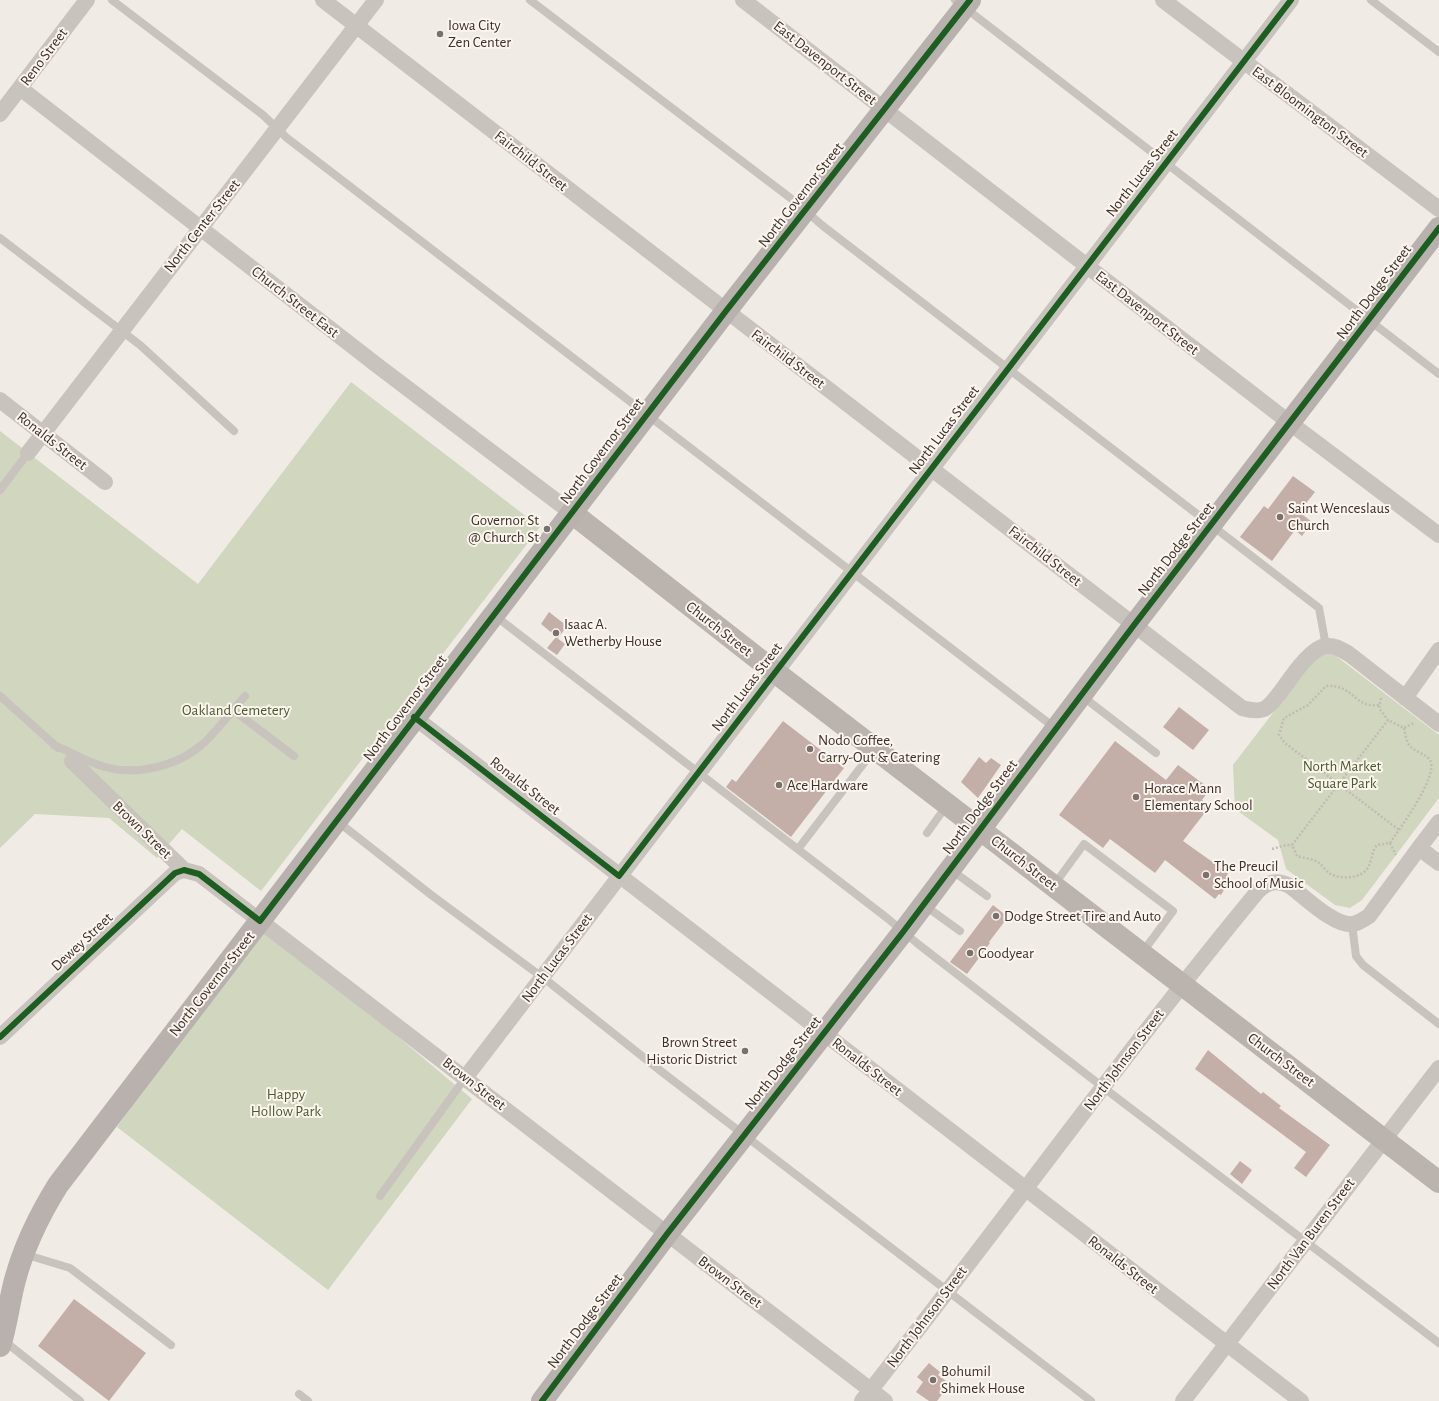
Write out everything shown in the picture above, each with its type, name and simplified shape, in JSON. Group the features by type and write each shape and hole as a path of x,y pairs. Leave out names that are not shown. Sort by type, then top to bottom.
{"main road":[{"name":"North Governor Street","path":"1,1343 15,1280 23,1253 45,1206 58,1184 260,922 414,717 647,414 885,109 963,2"},
{"name":"North Dodge Street","path":"542,1401 667,1234 903,932 1134,625 1439,228"}],"street":[{"name":"Reno Street","path":"0,114 87,0"},
{"name":"Fairchild Street","path":"323,0 726,312 932,467 1242,708 1257,711 1264,709 1272,702 1308,656 1316,650 1326,646"},
{"name":"North Center Street","path":"28,453 376,0"},
{"name":"East Davenport Street","path":"744,0 1086,266 1439,536"},
{"name":"East Bloomington Street","path":"1163,0 1439,208"},
{"name":"North Lucas Street","path":"465,1078 1291,0"},
{"name":"Church Street East","path":"20,88 378,366 572,512"},
{"name":"Ronalds Street","path":"0,400 105,482"},
{"name":"Church Street","path":"572,512 775,672 1439,1182"},
{"path":"1326,646 1338,647 1349,654 1439,724"},
{"path":"1405,698 1439,650"},
{"name":"Ronalds Street","path":"414,717 1024,1189 1301,1401"},
{"name":"Brown Street","path":"72,761 184,870 199,874 465,1078 667,1234 867,1396 885,1401"},
{"path":"1352,924 1360,922 1370,916 1439,822"},
{"path":"1419,848 1439,863"},
{"name":"Dewey Street","path":"0,1037 175,873 184,870"},
{"name":"North Johnson Street","path":"867,1396 1024,1189 1104,1088 1181,984 1264,885 1272,882 1282,882 1290,886 1337,922 1352,924"},
{"name":"North Van Buren Street","path":"1183,1401 1439,1068"}],"lane":[{"path":"112,0 263,116 277,129 1056,728"},
{"path":"530,0 1319,608 1326,646"},
{"path":"1371,0 1439,52"},
{"path":"963,2 1166,163 1439,374"},
{"path":"0,238 140,345 234,431"},
{"path":"0,490 28,453"},
{"path":"493,615 697,774 798,849 1104,1088 1439,1343"},
{"path":"1081,695 1156,753"},
{"path":"0,696 72,761"},
{"path":"54,745 105,767 134,771 159,766 182,758 203,744 245,696"},
{"path":"233,710 294,756"},
{"path":"798,849 874,748"},
{"path":"927,833 948,804"},
{"path":"336,821 430,894 542,977 1091,1401"},
{"path":"1053,886 1084,844 1174,911 1141,954"},
{"path":"950,869 987,896"},
{"path":"923,905 960,931"},
{"path":"1352,924 1356,956 1363,965 1439,1024"},
{"path":"380,1196 465,1078"},
{"path":"23,1253 70,1268 171,1345"},
{"path":"1,1343 80,1401"},
{"path":"299,1394 308,1401"}],"path":[{"path":"1379,705 1370,706 1361,702 1346,689 1336,685 1326,686 1308,705 1284,718 1279,735 1285,743 1399,830"},
{"path":"1292,845 1297,856 1317,862 1329,873 1340,878 1356,876 1364,872 1368,867 1371,854 1377,845 1390,843 1412,815 1430,781 1433,766 1430,760 1415,750 1408,743 1404,728 1388,720 1382,714 1379,705 1382,696 1389,685"},
{"path":"1404,728 1413,724 1423,712"},
{"path":"1292,845 1388,720"},
{"path":"1272,849 1292,845"}],"green space":[{"name":"Oakland Cemetery","path":"351,382 540,527 261,891 182,829 157,858 109,818 35,814 0,848 0,431 198,584"},
{"name":"North Market Square Park","path":"1325,652 1336,656 1439,735 1439,798 1362,900 1350,908 1335,905 1286,869 1278,840 1235,809 1233,765 1315,658"},
{"name":"Happy Hollow Park","path":"260,921 472,1099 328,1290 117,1127"}],"building":[{"name":"Saint Wenceslaus Church","path":"1293,476 1315,492 1299,512 1312,522 1302,536 1295,530 1272,561 1240,537 1264,506 1268,509"},
{"path":"549,612 567,626 558,638 541,624"},
{"path":"556,637 565,644 557,655 547,648"},
{"path":"1179,707 1209,730 1193,750 1163,727"},
{"name":"Ace Hardware","path":"783,721 844,768 791,837 726,787 732,779 736,782"},
{"path":"1115,741 1166,780 1178,765 1210,789 1202,800 1210,806 1183,841 1228,873 1227,875 1231,878 1221,895 1219,894 1215,899 1165,860 1155,873 1110,839 1103,848 1059,815"},
{"path":"979,757 986,763 991,758 1001,765 978,798 961,782"},
{"name":"Goodyear","path":"993,905 1008,917 967,974 950,962"},
{"path":"1208,1050 1261,1094 1263,1092 1281,1106 1279,1108 1330,1145 1306,1177 1294,1168 1306,1152 1195,1069"},
{"path":"1240,1161 1252,1170 1242,1184 1230,1174"},
{"path":"74,1299 146,1353 109,1401 38,1346"},
{"name":"Bohumil Shimek House","path":"929,1363 940,1372 938,1375 950,1384 937,1401 929,1401 916,1392 923,1382 917,1377"}],"cycle path":[{"path":"0,1037 175,873 184,870 199,874 260,921 726,311 970,0"},
{"path":"414,717 619,876 1291,0"},
{"path":"542,1401 667,1234 903,932 1134,625 1439,228"}],"place":[{"name":"Iowa City Zen Center","path":"440,34"},
{"name":"Saint Wenceslaus Church","path":"1280,517"},
{"name":"Governor St @ Church St","path":"547,529"},
{"name":"Isaac A. Wetherby House","path":"556,633"},
{"name":"Nodo Coffee, Carry-Out & Catering","path":"810,749"},
{"name":"Ace Hardware","path":"779,785"},
{"name":"Horace Mann Elementary School","path":"1136,797"},
{"name":"The Preucil School of Music","path":"1206,875"},
{"name":"Dodge Street Tire and Auto","path":"996,916"},
{"name":"Goodyear","path":"970,953"},
{"name":"Brown Street Historic District","path":"745,1051"},
{"name":"Bohumil Shimek House","path":"933,1380"}]}
